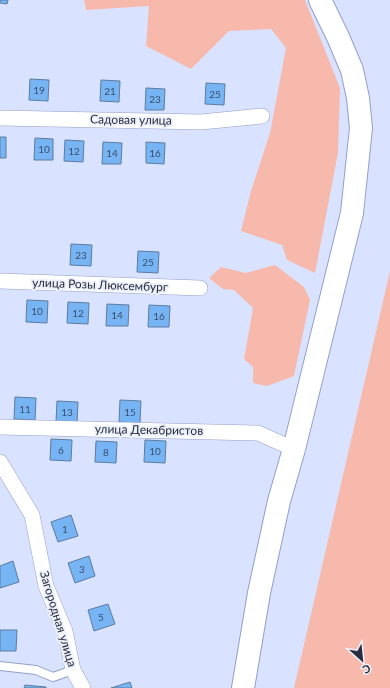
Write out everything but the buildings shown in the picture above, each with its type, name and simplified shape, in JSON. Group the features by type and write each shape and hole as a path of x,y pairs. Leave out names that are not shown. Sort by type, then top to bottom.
{"highway":[{"path":"243,688 259,593 279,501 294,449 352,213 361,128 358,98 352,70 320,0"}],"street":[{"name":"Садовая улица","path":"0,118 201,122 262,116"},
{"name":"улица Розы Люксембург","path":"0,281 200,288"},
{"name":"улица Декабристов","path":"0,427 258,433 294,449"},
{"name":"Загородная улица","path":"0,462 32,515 46,586 64,631 73,670 83,688"}],"lane":[{"path":"0,666 36,670 53,677 73,670"}],"shaded area":[{"path":"84,0 305,0 340,88 338,153 315,273 287,260 282,245 241,231 251,191 270,133 286,48 271,29 229,31 191,69 146,46 149,6 86,10"},
{"path":"275,265 304,287 310,300 294,376 267,386 253,383 253,367 244,359 253,308 234,290 223,289 209,278 221,267 246,273"},
{"path":"390,271 390,688 294,688"}]}
